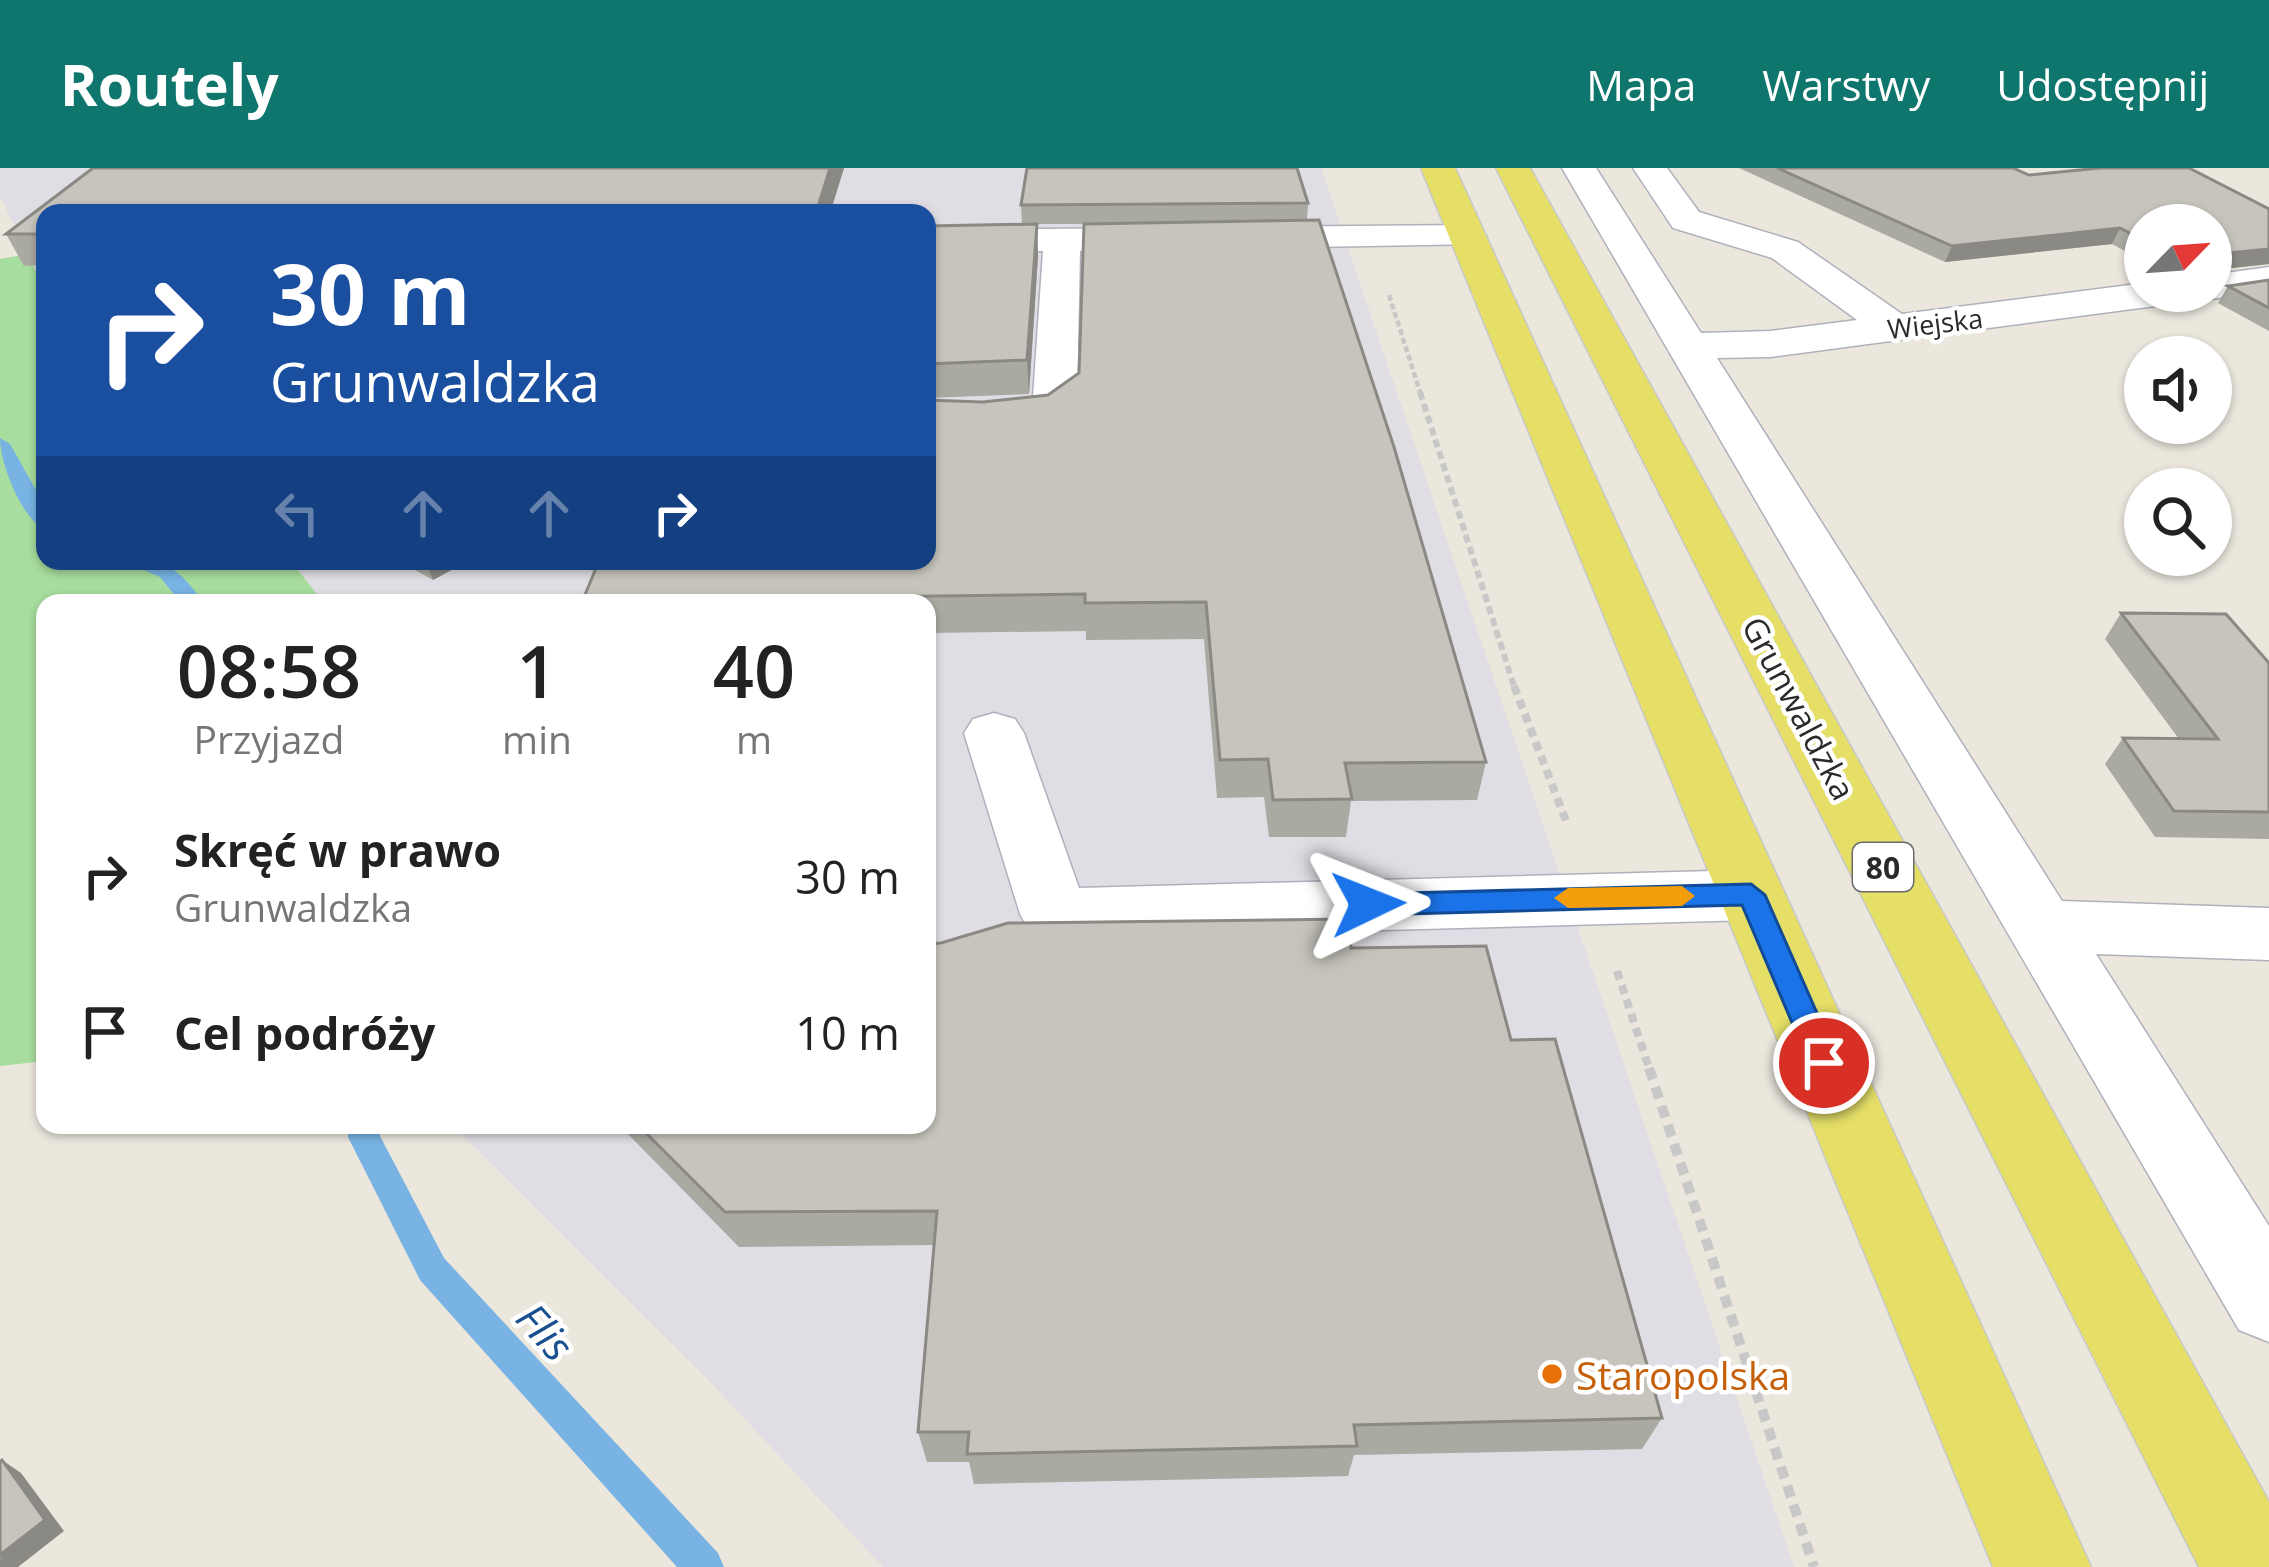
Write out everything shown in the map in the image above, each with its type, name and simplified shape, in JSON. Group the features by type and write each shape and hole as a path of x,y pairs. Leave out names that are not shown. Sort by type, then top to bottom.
{"main road":[{"path":"1438,168 2042,1567"},
{"name":"Grunwaldzka","path":"1513,168 2251,1567"}],"street":[{"path":"1579,168 2269,1302"},
{"path":"1650,168 1686,220 1785,250 1894,328"},
{"path":"936,241 1468,236"},
{"path":"936,417 1030,416 1055,404 1062,239"},
{"path":"2232,284 2269,279"},
{"name":"Wiejska","path":"1691,346 1770,344 2124,298"},
{"path":"994,733 1054,914 1751,895"},
{"path":"2041,926 2269,934"}],"shaded area":[{"path":"0,168 1321,168 1794,1567 883,1567 711,1383 461,1134 936,1134 936,594 317,594 298,570 936,570 936,204 36,204 36,270 0,196"}],"green space":[{"path":"28,254 36,270 36,570 298,570 317,594 36,594 36,1062 0,1066 0,259"}],"building":[{"path":"93,168 830,168 819,204 46,204"},
{"path":"1027,168 1297,168 1308,203 1021,205"},
{"path":"1777,168 2013,168 2029,175 2100,168 2189,168 2269,209 2269,249 2232,253 2232,204 2124,204 2124,230 1952,246"},
{"path":"36,211 36,234 6,234"},
{"path":"1319,220 1394,447 1486,762 1345,763 1352,799 1273,800 1268,759 1220,760 1206,602 1085,603 1085,594 585,594 595,570 936,570 936,400 983,402 1048,395 1079,373 1084,224"},
{"path":"1037,224 1027,360 936,364 936,226"},
{"path":"2269,280 2269,308 2232,288"},
{"path":"2121,613 2226,614 2269,663 2269,812 2174,811 2123,738 2218,739"},
{"path":"1348,919 1351,948 1486,946 1511,1040 1555,1039 1662,1418 1354,1425 1357,1446 967,1454 969,1432 918,1432 937,1211 725,1212 647,1134 936,1134 936,943 1008,923"},
{"path":"0,1462 45,1520 0,1555"}],"waterway":[{"name":"Flis","path":"0,444 36,508"},
{"name":"Flis","path":"162,570 186,594"},
{"name":"Flis","path":"364,1134 432,1269 704,1567"}],"slow traffic":[{"path":"1568,898 1682,896"}],"place":[{"name":"Staropolska","path":"1552,1374"}],"route":[{"path":"1368,904 1751,895 1824,1063"}]}
